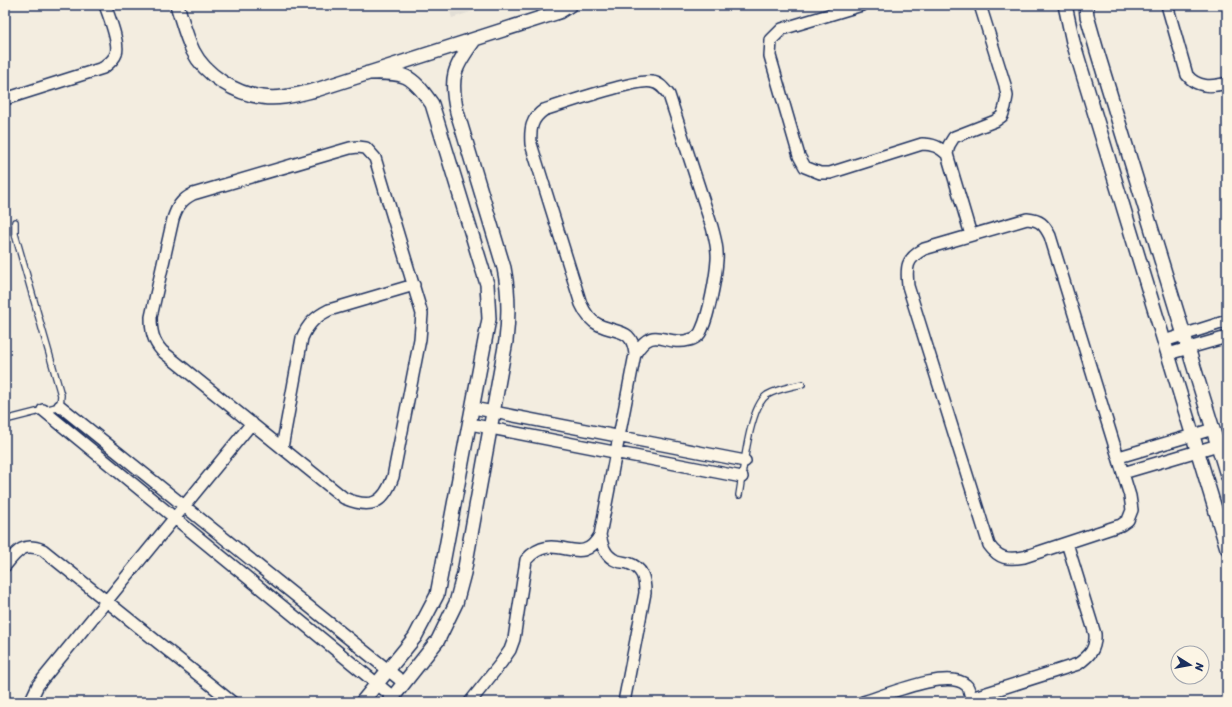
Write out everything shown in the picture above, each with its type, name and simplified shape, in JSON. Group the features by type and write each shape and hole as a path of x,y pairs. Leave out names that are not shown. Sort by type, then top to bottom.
{"street":[{"path":"5,99 104,68 111,62 116,54 116,42 105,5"},
{"path":"177,5 194,52 206,68 221,81 242,92 262,97 291,96 559,12 570,5"},
{"path":"862,5 782,29 771,40 770,56 799,156 805,167 820,173 830,173 922,144 931,144 940,148 947,154"},
{"path":"971,235 947,154 949,145 954,137 995,121 1002,116 1007,96 1005,85 980,5"},
{"path":"1065,5 1073,42 1227,548"},
{"path":"1086,5 1097,51 1227,475"},
{"path":"1167,5 1187,75 1191,80 1199,85 1209,86 1227,83"},
{"path":"43,410 377,684 391,699 438,640 456,603 464,573 506,341 509,291 494,233 452,92 455,70 475,39"},
{"path":"362,702 415,637 437,595 488,327 489,301 487,284 432,104 416,83 407,77 394,72 368,73"},
{"path":"470,702 510,650 514,639 526,560 532,553 547,546 582,551 589,549 600,535 635,354 634,345 624,332 599,325 591,320 585,312 531,144 531,123 536,115 544,110 634,84 652,82 662,86 669,95 712,227 716,244 717,260 706,318 702,330 697,337 680,341 656,337 652,338 642,344 635,354"},
{"path":"350,148 366,148 375,158 414,284 422,314 420,339 393,477 388,492 382,499 373,503 364,504 344,498 162,351 155,343 153,338 151,317 154,302 173,219 177,207 183,200 193,194 350,148"},
{"path":"1026,219 1036,219 1044,224 1050,236 1119,457 1130,496 1132,510 1128,520 1121,525 1024,557 1009,559 994,552 989,545 908,286 907,269 909,261 914,254 924,249 1026,219"},
{"path":"282,448 302,338 308,324 317,316 329,310 414,284"},
{"path":"1164,341 1227,321"},
{"path":"1168,354 1227,337"},
{"path":"60,406 404,683"},
{"path":"473,408 745,461"},
{"path":"30,702 38,685 252,423"},
{"path":"470,424 742,477"},
{"path":"1119,457 1213,429"},
{"path":"1123,473 1218,445"},
{"path":"600,535 605,552 613,559 630,564 640,570 645,578 645,593 624,702"},
{"path":"863,702 942,679 961,681 967,686 971,700 1078,664 1088,657 1093,650 1095,643 1093,628 1067,543"},
{"path":"5,566 15,553 22,549 34,547 43,550 232,702"}],"lane":[{"path":"5,420 60,406 61,395 15,234 15,222"},
{"path":"739,495 754,414 758,403 767,395 802,384"}],"shaded area":[{"path":"448,5 492,5 452,18"}]}
